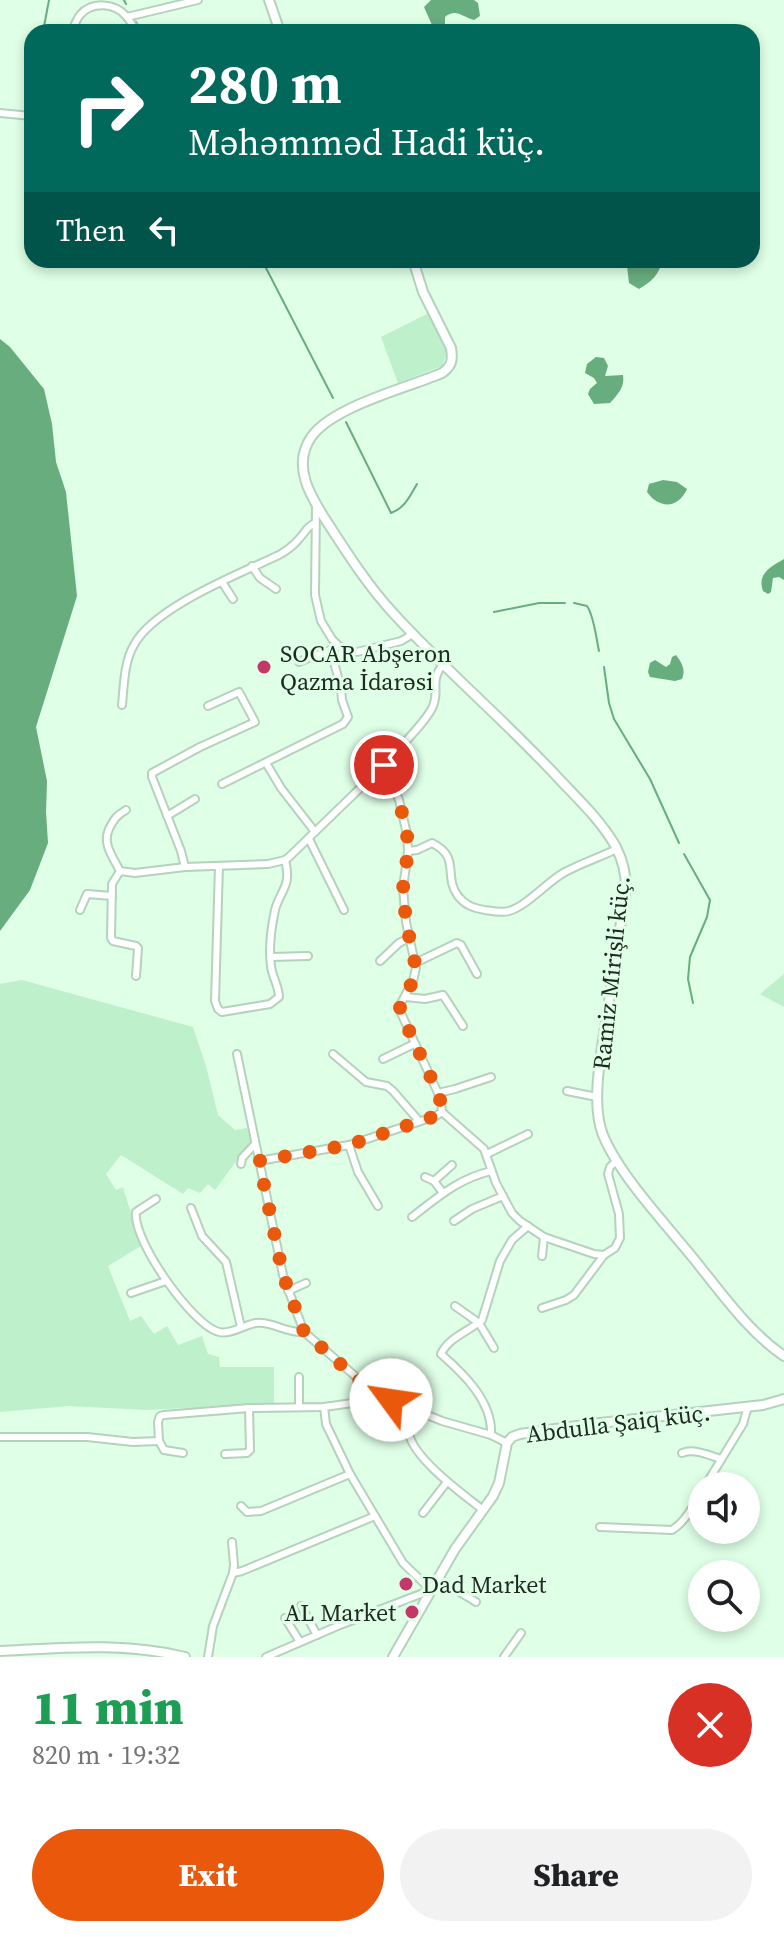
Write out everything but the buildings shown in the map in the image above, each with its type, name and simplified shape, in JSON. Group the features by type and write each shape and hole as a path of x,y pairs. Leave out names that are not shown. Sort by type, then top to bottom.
{"street":[{"path":"127,17 198,0"},
{"path":"269,0 277,24"},
{"path":"76,24 84,11 103,5 113,7 132,24"},
{"path":"0,113 24,115"},
{"name":"Ramiz Mirişli küç.","path":"416,268 423,292 451,348 451,364 433,377 343,412 319,428 306,446 303,461 306,485 367,582 413,634 548,766 592,814 617,849 625,869 626,888 597,1097 601,1129 617,1160 648,1202 745,1321 784,1356"},
{"path":"316,505 316,604 325,630 341,648"},
{"path":"122,705 128,659 138,639 164,614 290,548 315,523"},
{"path":"252,566 260,578 276,589"},
{"path":"222,582 233,599"},
{"path":"299,662 341,648 357,652 401,641 413,634"},
{"path":"222,784 347,721 335,666 341,648"},
{"path":"120,871 135,873 185,867 268,864 285,860 384,765 432,709 436,675 443,664"},
{"path":"185,867 152,773 255,722 239,692 208,706"},
{"path":"266,763 315,832"},
{"path":"384,765 404,817 408,851 403,888 415,974 400,1011 438,1093 442,1112 487,1154 491,1171 512,1213 544,1237 604,1255"},
{"path":"167,816 195,799"},
{"path":"120,871 105,836 114,818 126,810"},
{"path":"309,839 344,910"},
{"path":"408,851 432,843 438,846 450,860 451,879 460,898 473,908 502,912 513,910 565,872 617,849"},
{"path":"219,866 215,1001 222,1012 270,1004 279,997 271,957 274,915 288,877 285,860"},
{"path":"120,871 112,884 111,938 138,948 136,976"},
{"path":"80,910 87,894 112,896"},
{"path":"380,961 409,938"},
{"path":"415,963 457,943 477,974"},
{"path":"271,957 308,956"},
{"path":"406,997 425,999 446,996 463,1026"},
{"path":"383,1059 414,1044"},
{"path":"237,1054 274,1234 288,1291 304,1332 376,1394 507,1443"},
{"path":"333,1054 361,1080 387,1086 419,1121"},
{"path":"438,1093 491,1077"},
{"path":"567,1091 597,1097"},
{"path":"259,1161 349,1145 442,1112"},
{"path":"487,1154 528,1134"},
{"path":"241,1164 242,1158 255,1144"},
{"path":"349,1145 358,1172 378,1206"},
{"path":"542,1308 574,1295 604,1255 615,1248 620,1238 619,1214 608,1174 617,1160"},
{"path":"434,1181 452,1165"},
{"path":"412,1217 466,1178 491,1171"},
{"path":"425,1177 434,1181 443,1193"},
{"path":"454,1221 472,1209 503,1196"},
{"path":"156,1199 136,1212 135,1218 145,1248 166,1281 208,1326 224,1333 260,1323 296,1333 304,1332"},
{"path":"191,1208 202,1236 226,1262 241,1327"},
{"path":"491,1435 490,1417 475,1390 441,1354 459,1334 479,1323 484,1316 495,1270 512,1240 528,1226"},
{"path":"542,1256 544,1237"},
{"path":"131,1293 166,1281"},
{"path":"288,1291 306,1283"},
{"path":"455,1306 479,1323 494,1348"},
{"path":"299,1377 299,1406"},
{"path":"183,1453 164,1450 159,1441 160,1416 249,1408 324,1407 367,1401 376,1394"},
{"name":"Abdulla Şaiq küç.","path":"393,1657 437,1578 499,1483 507,1443 512,1437 591,1424 770,1404 784,1399"},
{"path":"713,1472 743,1424 748,1406"},
{"path":"266,1657 431,1590 403,1563 350,1474 326,1424 324,1407"},
{"path":"225,1454 247,1453 250,1450 249,1408"},
{"path":"413,1409 409,1429 418,1451 447,1482 483,1510"},
{"path":"0,1437 159,1441"},
{"path":"682,1453 694,1451 721,1459"},
{"path":"241,1506 247,1512 261,1511 350,1474"},
{"path":"423,1513 447,1482"},
{"path":"600,1527 672,1530 688,1514"},
{"path":"233,1573 375,1516"},
{"path":"208,1657 213,1626 233,1573 232,1542"},
{"path":"437,1578 476,1602"},
{"path":"301,1606 317,1635"},
{"path":"285,1618 300,1642"},
{"path":"504,1657 521,1633"},
{"path":"0,1651 100,1646 185,1657"}],"shaded area":[{"path":"431,0 474,0 478,3 480,16 474,20 456,13 449,14 445,17 445,24 432,24 424,7"},
{"path":"627,268 659,268 654,277 639,289 629,283"},
{"path":"429,313 447,353 442,366 398,383 381,337"},
{"path":"0,339 44,389 56,462 66,492 77,596 36,727 47,781 48,843 30,890 0,931"},
{"path":"596,357 604,358 608,366 605,376 623,375 622,387 610,403 594,404 588,394 597,383 585,373 587,364"},
{"path":"663,480 677,482 687,489 674,503 657,502 647,492 649,484"},
{"path":"784,559 784,580 773,578 768,594 763,591 763,576"},
{"path":"676,655 683,667 682,679 675,681 650,677 650,663 655,660 666,667"},
{"path":"784,974 784,1007 760,994"},
{"path":"22,980 193,1027 218,1115 235,1130 247,1128 251,1141 215,1190 208,1184 200,1193 188,1188 183,1194 121,1155 106,1174 116,1190 123,1187 141,1246 108,1266 130,1321 141,1316 154,1334 167,1326 178,1345 202,1336 208,1354 219,1357 220,1367 274,1367 274,1404 145,1410 69,1406 0,1412 0,984"}],"waterway":[{"path":"44,24 49,0"},
{"path":"124,0 126,4"},
{"path":"266,268 333,398"},
{"path":"346,422 391,513 404,505 417,484"},
{"path":"494,612 539,603 565,603"},
{"path":"574,603 587,606 599,651"},
{"path":"604,667 614,719 650,779 679,843"},
{"path":"684,854 710,900 707,917 690,957 688,979 693,1003"}],"place":[{"name":"SOCAR Abşeron Qazma İdarəsi","path":"264,667"},
{"name":"Dad Market","path":"406,1584"},
{"name":"AL Market","path":"412,1612"}],"route":[{"path":"384,765 399,800 407,834 403,888 406,922 416,968 400,1011 438,1093 442,1112 349,1145 259,1161 283,1275 304,1332 371,1391 391,1400"}]}
